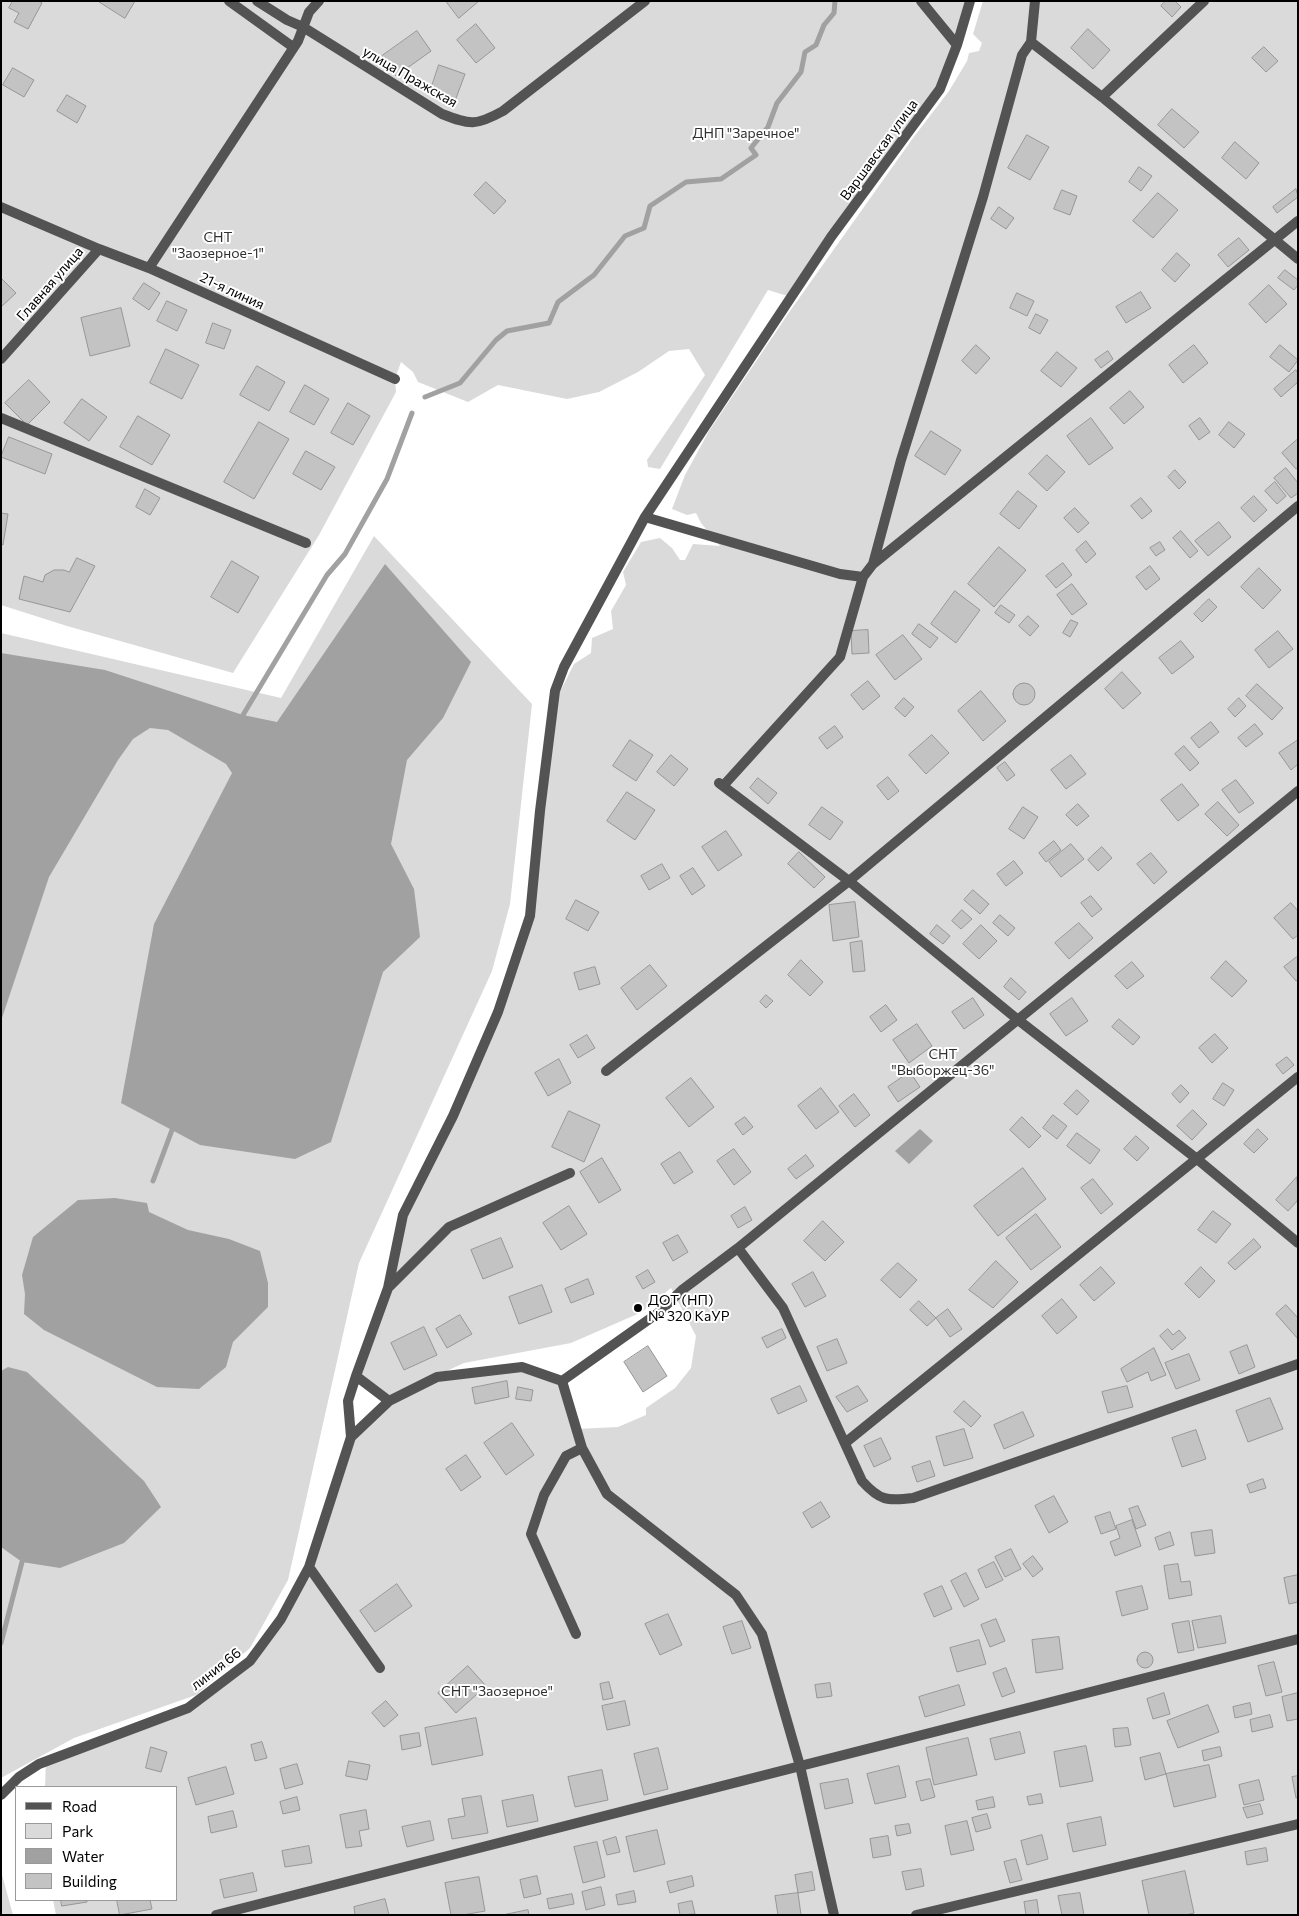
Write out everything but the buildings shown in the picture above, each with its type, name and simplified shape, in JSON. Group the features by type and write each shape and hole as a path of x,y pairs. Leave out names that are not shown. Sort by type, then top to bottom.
{"street":[{"path":"229,1 293,47"},
{"name":"улица Пражская","path":"256,1 287,20 303,27 442,114 461,122 474,123 486,120 503,111 645,1"},
{"path":"149,268 298,41 309,12 319,1"},
{"path":"920,1 957,45"},
{"name":"Варшавская улица","path":"348,1401 388,1288 403,1215 453,1116 498,1012 530,916 540,811 558,680 645,517 831,237 940,90 957,45 970,1"},
{"path":"873,564 901,460 983,197 1022,55 1030,42 1035,1"},
{"path":"1102,97 1204,1"},
{"path":"1030,42 1102,97 1298,259"},
{"name":"21-я линия","path":"1,207 149,268 395,379"},
{"path":"1298,221 873,564 863,577 840,657 721,784 849,881 1017,1019 1197,1159 1298,1243"},
{"name":"Главная улица","path":"1,359 99,249"},
{"path":"1,418 306,543"},
{"path":"606,1071 849,881 1298,506"},
{"path":"645,517 840,574 863,577"},
{"path":"562,1381 658,1313 682,1290 738,1248 1298,791"},
{"path":"845,1443 1298,1077"},
{"path":"388,1288 449,1227 570,1173"},
{"path":"738,1248 783,1308 862,1481 874,1495 893,1500 913,1498 1298,1364"},
{"path":"351,1437 389,1401 437,1377 522,1368 562,1381"},
{"path":"356,1376 389,1401"},
{"path":"562,1381 582,1448 607,1494 736,1595 762,1634 800,1766 834,1915"},
{"name":"линия 66","path":"1,1795 19,1777 39,1764 188,1708 250,1661 281,1619 309,1567 351,1437 348,1401"},
{"path":"576,1634 531,1534 544,1496 566,1456 582,1448"},
{"path":"309,1567 380,1668"},
{"path":"216,1915 1298,1639"},
{"path":"916,1915 1298,1824"}],"green space":[{"name":"СНТ \"Заозерное-1\"","path":"1,1 970,1 940,89 791,297 768,290 660,469 648,467 647,460 705,375 689,349 669,351 638,372 599,392 567,399 498,385 468,402 418,382 413,372 401,362 395,379 396,392 319,535 233,673 67,626 1,605"},
{"name":"СНТ \"Выборжец-36\"","path":"983,1 1298,1 1298,1915 56,1915 53,1901 178,1901 178,1786 45,1786 46,1761 188,1708 250,1661 309,1567 351,1437 389,1401 437,1377 522,1367 562,1381 576,1429 618,1427 646,1415 646,1408 675,1388 691,1368 696,1336 671,1288 642,1312 571,1343 464,1363 386,1399 357,1372 386,1294 403,1215 453,1116 530,916 554,699 560,692 574,664 591,653 592,638 613,629 611,611 626,585 623,572 641,542 660,538 672,548 680,560 685,560 693,544 720,546 701,523 696,513 687,515 672,509 685,475 709,431 790,311 913,138 949,91 967,61 969,53 979,51 982,43 973,34"},
{"path":"374,536 532,704 510,904 492,971 359,1263 288,1580 250,1648 196,1695 74,1738 1,1778 1,633 281,698"},
{"path":"1,1871 13,1915 1,1915"}],"water":[{"path":"385,564 471,662 443,718 407,760 391,844 414,889 420,937 383,972 331,1142 295,1159 200,1145 121,1103 154,924 232,773 226,764 168,730 150,728 133,739 118,760 49,877 1,1021 1,653 105,670 243,715 277,722"},
{"path":"920,1129 933,1141 909,1164 895,1151"},
{"path":"115,1198 147,1203 149,1212 188,1230 229,1239 260,1251 268,1283 268,1307 233,1342 226,1367 199,1389 157,1387 44,1330 24,1314 25,1294 22,1275 33,1237 78,1200"},
{"path":"8,1367 27,1372 144,1481 161,1507 124,1543 60,1568 22,1562 1,1547 1,1371"}],"waterway":[{"path":"425,397 460,383 496,340 507,331 549,323 558,302 594,275 625,236 644,228 650,206 686,182 721,179 756,155 751,148 768,127 777,103 801,72 805,52 816,45 824,25 834,13 835,1"},
{"path":"243,715 327,575 345,554 387,479 412,413"},
{"path":"153,1181 172,1130"},
{"path":"1,1643 22,1562"}],"place":[{"name":"ДОТ (НП) № 320 КаУР","path":"638,1308"}],"park label":[{"name":"ДНП \"Заречное\"","path":"746,133"},
{"name":"СНТ \"Заозерное\"","path":"497,1691"}]}
